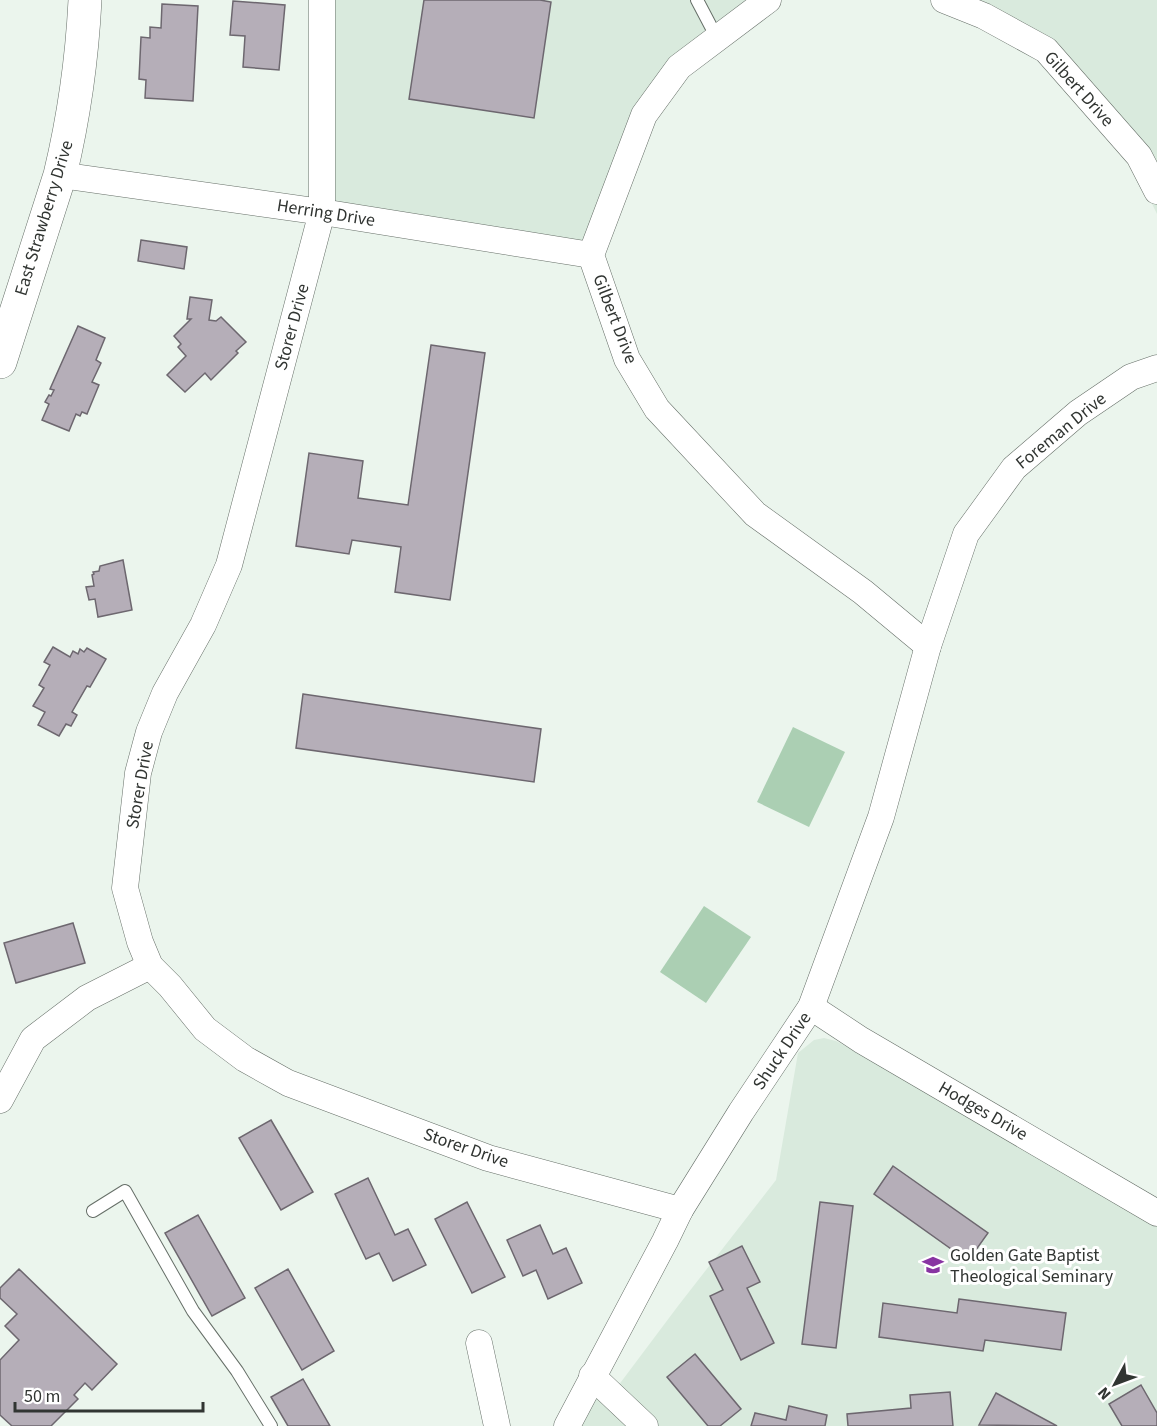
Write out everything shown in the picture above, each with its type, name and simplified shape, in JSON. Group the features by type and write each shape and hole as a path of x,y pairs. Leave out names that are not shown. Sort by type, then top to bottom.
{"street":[{"name":"East Strawberry Drive","path":"3,346 68,145 78,82 85,0"},
{"name":"Storer Drive","path":"322,0 322,212 229,565 203,625 165,693 149,732 138,772 125,888 140,942 150,966 170,986 205,1029 245,1059 288,1083 489,1158 680,1210"},
{"name":"Gilbert Drive","path":"768,0 679,66 644,115 591,255 627,359 657,409 754,514 862,592 928,646"},
{"name":"Gilbert Drive","path":"944,0 984,16 1046,50 1139,156 1157,191"},
{"name":"Herring Drive","path":"60,175 322,212 591,255"},
{"name":"Foreman Drive","path":"928,646 966,534 1014,468 1078,413 1131,377 1157,368"},
{"name":"Shuck Drive","path":"567,1426 680,1210 741,1112 811,1007 881,817 928,646"},
{"path":"0,1100 33,1039 87,998 150,966"},
{"name":"Hodges Drive","path":"811,1007 861,1040 1157,1213"},
{"path":"479,1343 497,1426"},
{"path":"592,1376 645,1426"}],"lane":[{"path":"697,0 717,38"},
{"path":"93,1211 125,1191 193,1311 237,1371 271,1426"}],"shaded area":[{"path":"316,0 767,0 667,64 591,243 318,217"},
{"path":"970,0 1157,0 1157,214 1131,161 1055,69"},
{"name":"Golden Gate Baptist Theological Seminary","path":"824,1038 836,1041 875,1062 1157,1218 1157,1426 559,1426 579,1382 606,1402 776,1180 798,1053 814,1040"}],"green space":[{"path":"793,727 845,752 809,827 757,802"},
{"path":"704,906 751,937 706,1003 660,972"}],"building":[{"path":"424,0 540,0 551,2 534,118 409,99"},
{"path":"233,1 285,5 279,70 243,67 245,36 230,35"},
{"path":"162,4 198,6 193,101 145,98 146,80 139,79 141,37 150,38 150,27 161,28"},
{"path":"141,240 187,247 184,269 138,261"},
{"path":"190,297 212,300 209,320 216,321 221,317 246,342 211,380 205,373 185,392 167,375 186,356 178,347 181,344 174,336 191,319 187,319"},
{"path":"78,326 105,338 96,360 101,363 92,382 99,385 87,414 82,412 80,416 76,414 69,431 42,420 49,404 45,402 54,390 50,389"},
{"path":"431,345 485,353 450,600 395,592 401,547 352,540 349,554 296,546 309,453 363,461 358,498 408,505"},
{"path":"123,560 132,610 98,617 95,599 89,600 86,587 94,586 92,575 93,572 99,571 100,566"},
{"path":"53,647 70,657 73,651 78,654 80,649 84,652 87,648 106,659 72,712 77,715 71,726 66,724 59,736 38,725 45,712 33,706 44,688 39,685 50,665 44,662"},
{"path":"303,694 541,729 534,782 296,748"},
{"path":"73,923 85,963 16,983 4,943"},
{"path":"271,1120 313,1192 281,1210 239,1138"},
{"path":"893,1166 988,1233 968,1261 874,1194"},
{"path":"368,1178 395,1235 408,1229 426,1265 393,1281 379,1253 366,1259 335,1194"},
{"path":"467,1202 505,1277 472,1293 435,1219"},
{"path":"820,1202 853,1206 836,1348 802,1344"},
{"path":"198,1215 245,1298 212,1316 165,1233"},
{"path":"540,1225 553,1254 566,1248 582,1283 548,1299 536,1270 523,1276 507,1240"},
{"path":"742,1246 760,1282 747,1288 774,1343 741,1360 710,1296 723,1290 709,1262"},
{"path":"19,1269 117,1364 92,1390 85,1383 74,1395 78,1399 51,1426 12,1426 0,1415 0,1360 19,1340 5,1326 17,1314 0,1298 0,1288"},
{"path":"288,1269 334,1351 302,1370 255,1288"},
{"path":"959,1299 1066,1313 1061,1350 985,1340 983,1351 879,1337 883,1303 957,1313"},
{"path":"695,1354 741,1409 720,1426 708,1426 667,1377"},
{"path":"303,1379 330,1426 288,1426 271,1397"},
{"path":"1141,1385 1157,1413 1157,1426 1122,1426 1109,1404"},
{"path":"950,1392 953,1426 848,1426 847,1414 911,1408 910,1395"},
{"path":"996,1393 1057,1426 979,1425"},
{"path":"789,1406 827,1415 825,1426 751,1426 755,1413 786,1420"}],"place":[{"name":"Golden Gate Baptist Theological Seminary","path":"933,1265"}]}
